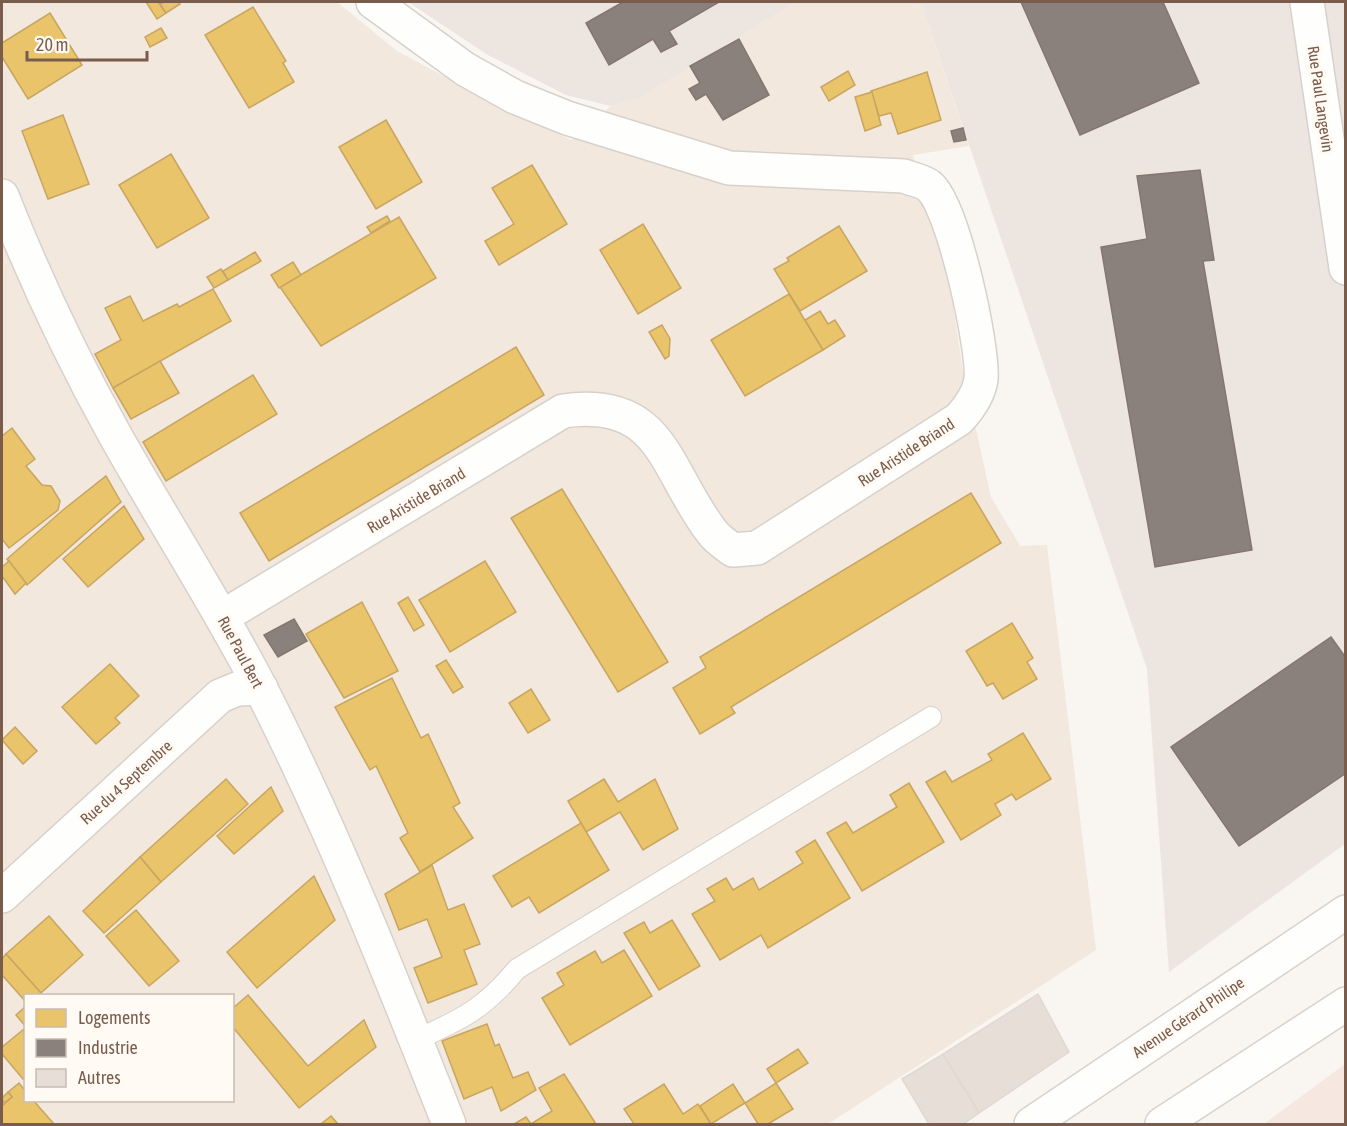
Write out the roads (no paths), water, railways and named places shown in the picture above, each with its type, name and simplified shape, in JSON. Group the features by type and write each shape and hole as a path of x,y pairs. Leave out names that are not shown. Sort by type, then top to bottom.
{"street":[{"name":"Rue Aristide Briand","path":"222,617 563,411 590,408 638,422 657,441 712,534 733,550 757,548 959,419 971,406 981,380 978,340 958,252 946,209 930,186 904,176 729,168 567,118 515,97 465,69 373,2"},
{"name":"Rue Paul Langevin","path":"1307,2 1346,268"},
{"name":"Rue Paul Bert","path":"2,196 30,268 114,433 261,688 334,843 449,1125"},
{"name":"Rue du 4 Septembre","path":"2,896 220,696 237,689 261,688"},
{"name":"Avenue Gérard Philipe","path":"1030,1125 1346,912"},
{"path":"1162,1125 1346,1004"}],"lane":[{"path":"416,1040 464,1018 498,992 517,969 931,717"}]}
